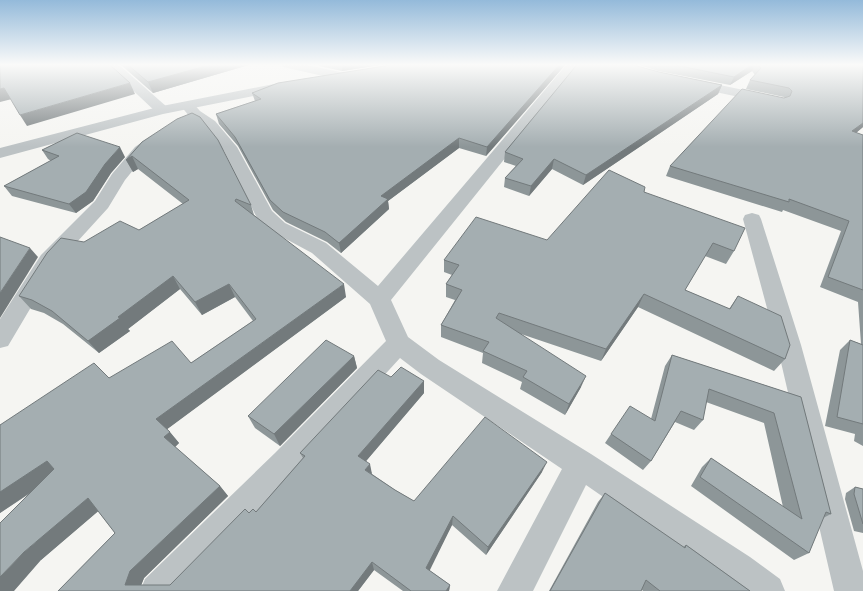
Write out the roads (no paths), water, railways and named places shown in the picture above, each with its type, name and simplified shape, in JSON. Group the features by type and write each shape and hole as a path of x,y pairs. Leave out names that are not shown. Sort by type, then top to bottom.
{"street":[{"path":"142,92 162,110 181,119 210,124 231,150 264,214 278,227 319,248 379,299 399,343 430,368 581,464 738,569 768,591"},
{"path":"0,339 48,260 102,204 118,178 141,150 181,119 274,92"},
{"path":"379,299 552,92"},
{"path":"734,92 779,101"},
{"path":"0,153 162,110"},
{"path":"752,219 789,345 851,591"},
{"path":"156,591 285,463 399,343"},
{"path":"514,591 581,464"}]}
